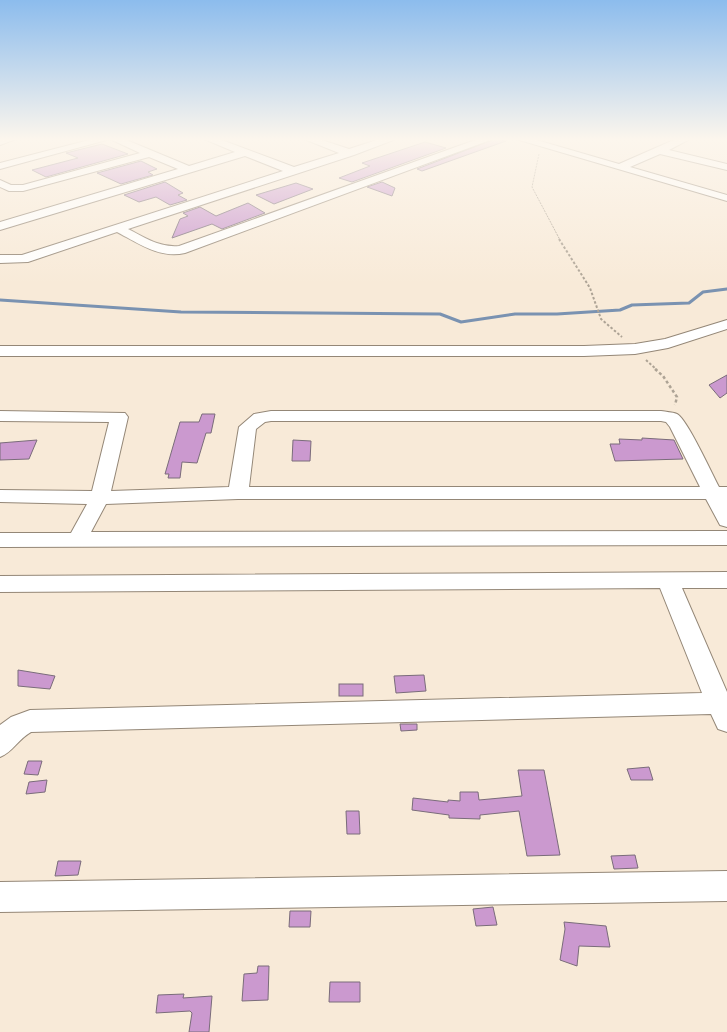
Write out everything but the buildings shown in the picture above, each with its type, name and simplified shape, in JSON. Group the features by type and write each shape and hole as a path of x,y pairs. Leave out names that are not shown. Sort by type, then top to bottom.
{"street":[{"path":"7,187 26,187"},
{"path":"0,226 131,187"},
{"path":"0,258 23,259 245,187"},
{"path":"118,229 165,251 181,250 355,187"},
{"path":"689,187 727,198"},
{"path":"0,351 497,351 635,349 668,343 727,324"},
{"path":"0,416 119,417 100,498 77,540"},
{"path":"238,493 248,427 253,421 270,416 661,416 672,418 721,493 727,520"},
{"path":"0,496 100,498 238,493 721,493"},
{"path":"0,540 727,538"},
{"path":"0,745 5,736 17,725 30,721 723,712 667,580"},
{"path":"0,584 727,580"},
{"path":"0,897 727,886"}],"path":[{"path":"532,187 553,229 590,288 601,319 663,376 676,397 672,418"}],"waterway":[{"path":"0,300 181,312 440,314 461,322 515,314 557,314 620,310 632,305 689,303 703,292 727,289"}]}
